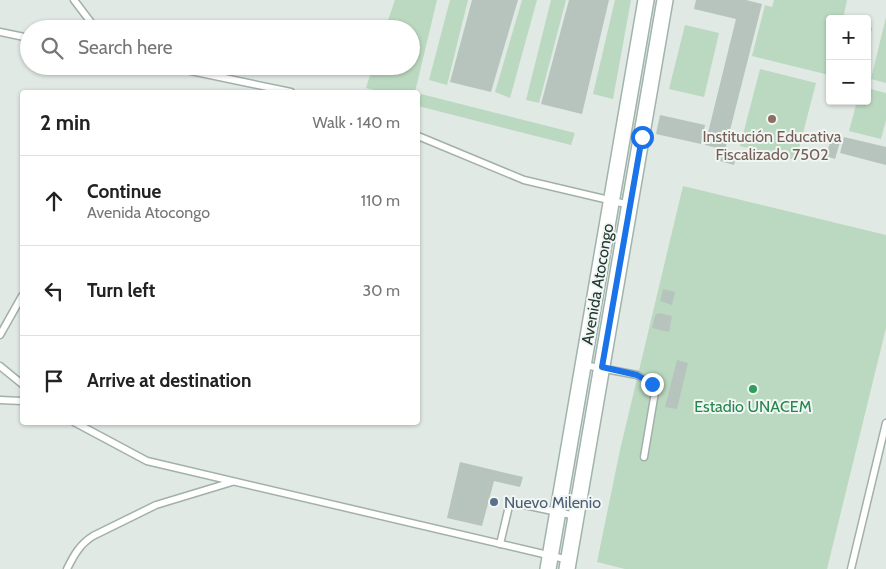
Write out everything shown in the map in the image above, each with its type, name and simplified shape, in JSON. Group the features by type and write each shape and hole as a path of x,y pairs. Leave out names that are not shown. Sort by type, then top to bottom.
{"main road":[{"name":"Avenida Atocongo","path":"550,562 646,0"},
{"name":"Avenida Atocongo","path":"568,564 665,0"},
{"path":"622,135 642,137"},
{"path":"606,232 624,235"}],"lane":[{"path":"74,0 89,20"},
{"path":"0,32 20,36"},
{"path":"210,75 281,90"},
{"path":"420,139 524,180 630,205"},
{"path":"0,336 20,300"},
{"path":"583,365 637,375 652,384 655,392 644,457"},
{"path":"0,366 20,382"},
{"path":"0,400 20,400"},
{"path":"851,569 886,423"},
{"path":"80,425 147,461 500,544 550,562 568,564"},
{"path":"67,569 77,550 85,541 93,536 156,504 233,481"},
{"path":"500,544 510,502 576,516"}],"green space":[{"path":"395,0 437,0 420,71 420,20 388,20"},
{"path":"450,0 468,0 447,85 429,80"},
{"path":"522,0 537,0 510,98 495,92"},
{"path":"551,0 566,0 539,103 526,100"},
{"path":"615,0 631,0 613,99 593,94"},
{"path":"774,0 847,0 844,15 826,15 826,74 752,56 765,5 772,7"},
{"path":"886,17 886,83 871,79"},
{"path":"685,25 719,33 704,97 669,89"},
{"path":"760,69 816,83 796,160 740,146"},
{"path":"370,75 419,75 415,90 374,90 366,88"},
{"path":"871,89 886,93 886,120 881,139 849,131 856,105 871,105"},
{"path":"421,94 575,133 571,145 420,107"},
{"name":"Estadio UNACEM","path":"683,186 886,235 886,328 827,569 625,569 597,562 620,450"}],"building":[{"path":"472,0 518,0 491,92 450,82"},
{"path":"569,0 609,0 582,114 541,104"},
{"path":"696,0 746,0 762,4 725,150 705,145 736,19 694,9"},
{"path":"660,115 705,125 701,144 656,134"},
{"path":"832,136 841,139 835,159 826,156"},
{"path":"844,137 886,147 886,165 840,153"},
{"path":"722,153 736,157 734,165 720,161"},
{"path":"663,289 675,292 672,305 660,301"},
{"path":"658,313 672,316 669,332 652,328 655,316"},
{"path":"677,360 688,363 677,409 665,407"},
{"path":"460,462 523,477 520,487 494,481 482,526 447,518"}],"place":[{"name":"Institución Educativa Fiscalizado 7502","path":"772,119"},
{"name":"Estadio UNACEM","path":"753,389"},
{"name":"Nuevo Milenio","path":"494,502"}],"route":[{"path":"642,137 602,367 637,375 652,384"}]}
